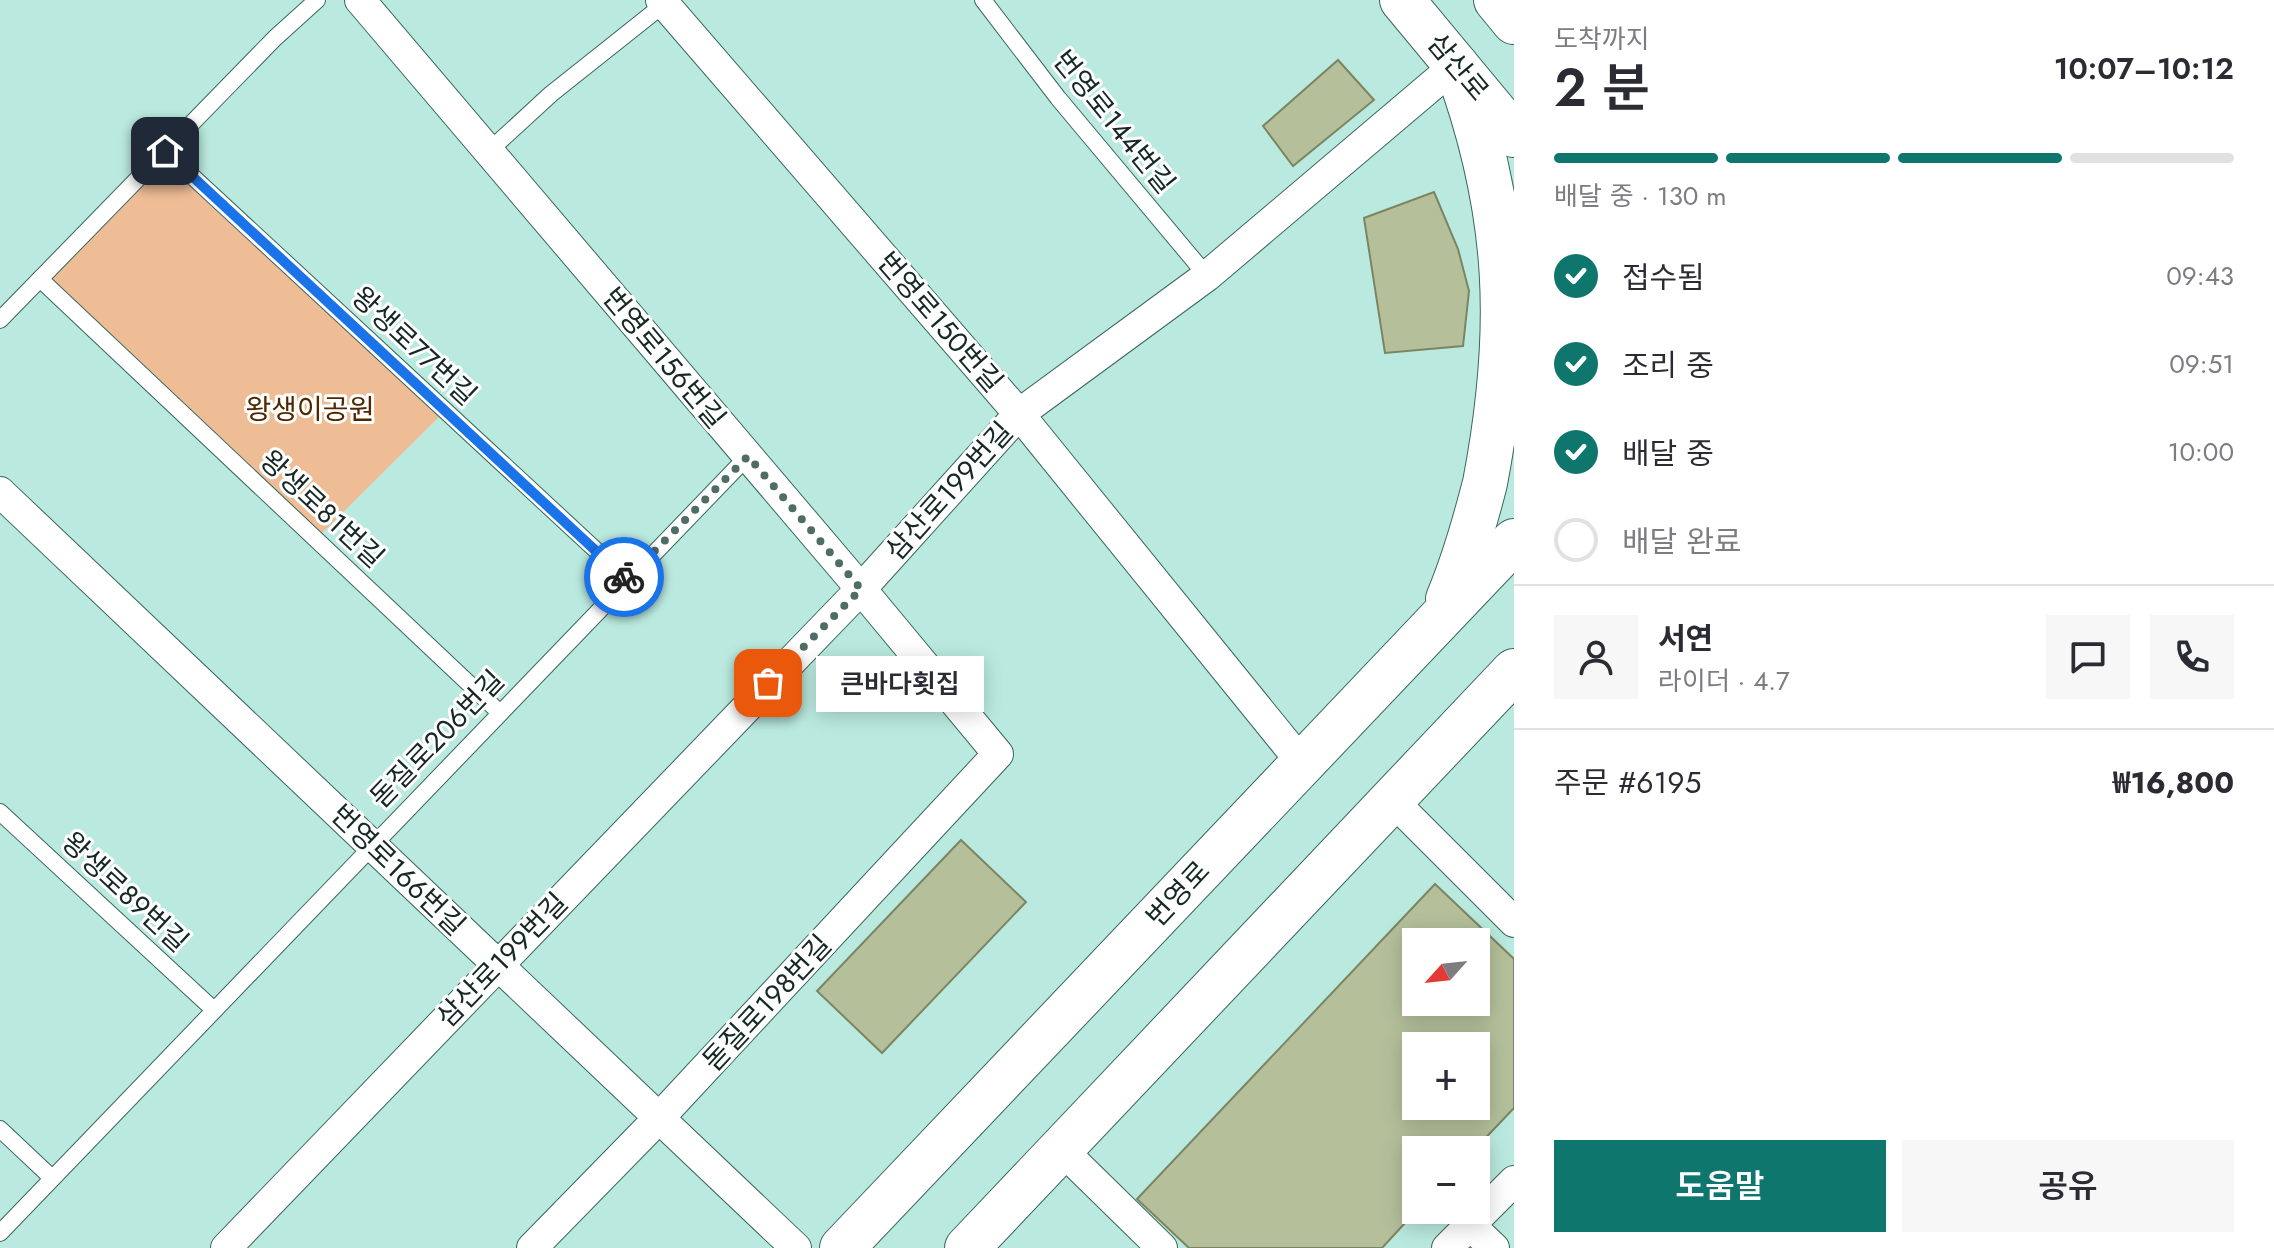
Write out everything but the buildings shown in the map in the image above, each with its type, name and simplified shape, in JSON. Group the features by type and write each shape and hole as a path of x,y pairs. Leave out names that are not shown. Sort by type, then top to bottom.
{"main road":[{"name":"삼산로","path":"1402,0 1514,135"},
{"path":"1496,0 1514,22"},
{"path":"1438,619 1459,573 1493,448 1509,327 1506,267 1498,211 1485,153 1456,65"},
{"name":"번영로","path":"842,1248 1514,541"},
{"path":"967,1248 1514,671"},
{"path":"1452,737 1514,698"}],"street":[{"name":"번영로156번길","path":"360,0 998,754"},
{"name":"번영로150번길","path":"665,1 1019,414 1302,763"},
{"name":"삼산로199번길","path":"226,1248 861,589 1019,414 1207,276 1456,65"},
{"name":"번영로166번길","path":"0,492 796,1248"},
{"name":"돋질로198번길","path":"532,1248 659,1118 998,754"},
{"path":"1392,800 1514,922"},
{"path":"1061,1149 1162,1248"},
{"path":"1447,1248 1514,1181"},
{"path":"1470,1225 1494,1248"}],"lane":[{"path":"0,320 275,38 317,0"},
{"name":"번영로144번길","path":"983,0 1058,98 1207,276"},
{"path":"489,151 551,94 665,1"},
{"name":"왕생로77번길","path":"165,151 627,579"},
{"name":"왕생로81번길","path":"40,279 499,712"},
{"name":"돋질로206번길","path":"0,1233 748,456"},
{"name":"왕생로89번길","path":"0,812 214,1010"},
{"path":"0,1129 52,1178"}],"green space":[{"name":"왕생이공원","path":"165,151 445,411 316,539 40,279"}],"way so far":[{"path":"624,577 627,579 748,456 861,589 768,683"}],"place":[{"name":"큰바다횟집","path":"768,683"}],"route":[{"path":"165,151 624,577"}]}
